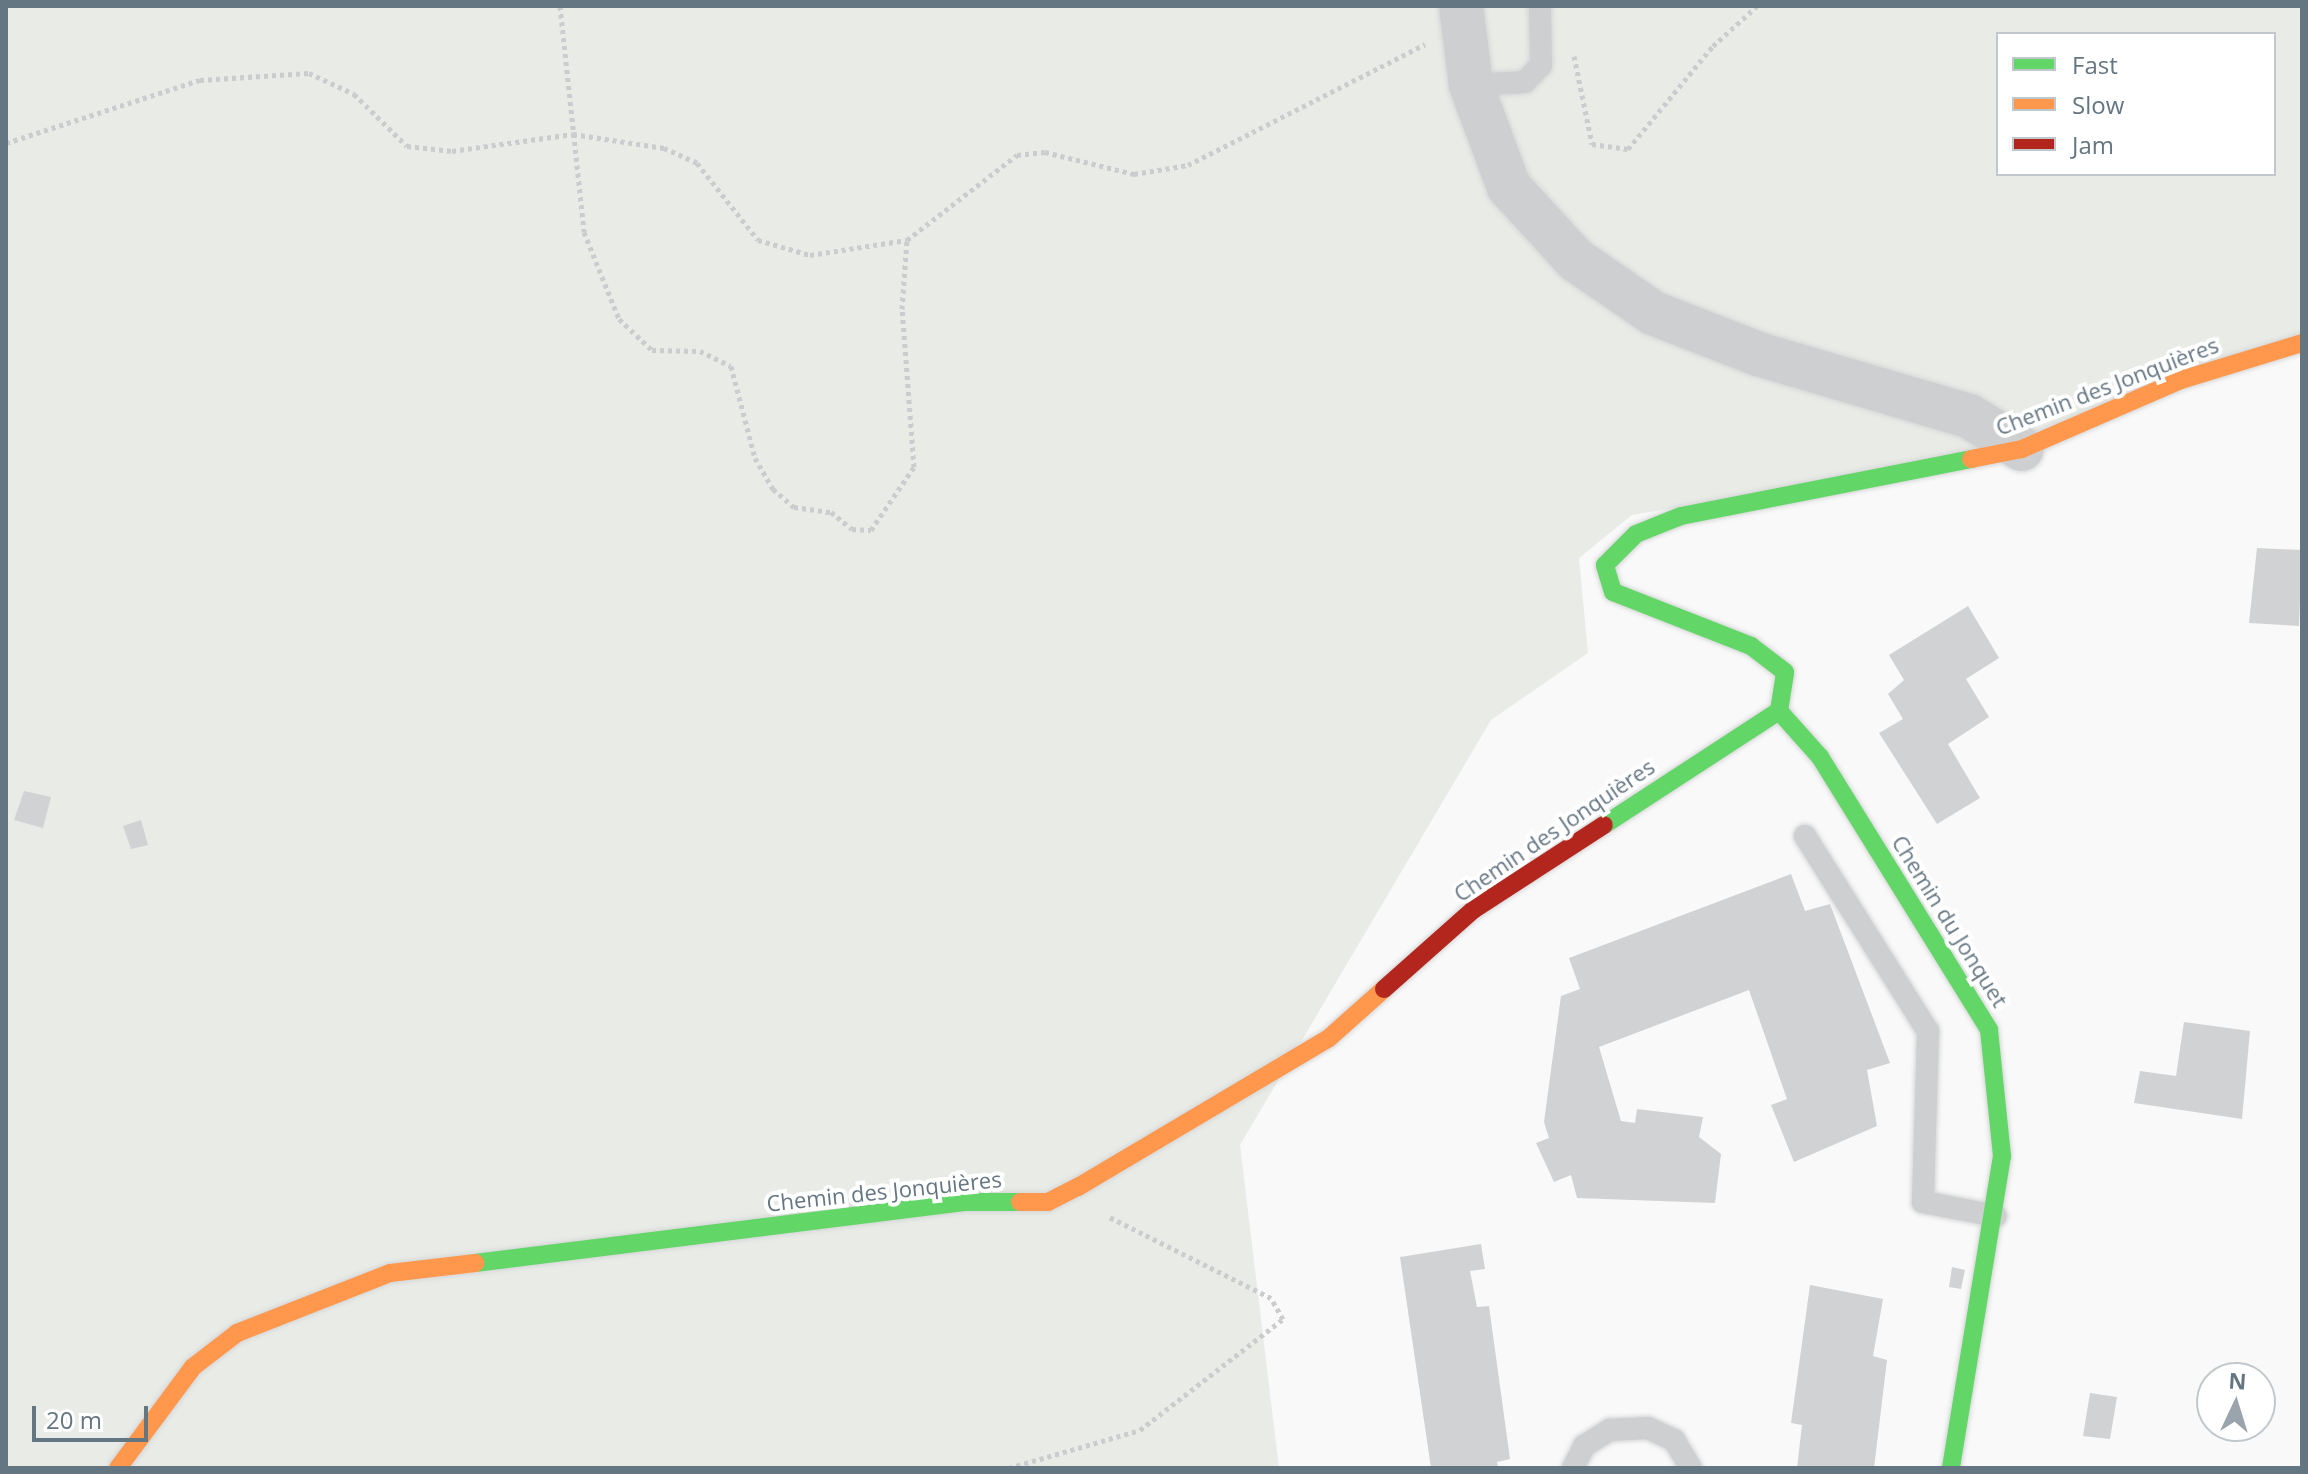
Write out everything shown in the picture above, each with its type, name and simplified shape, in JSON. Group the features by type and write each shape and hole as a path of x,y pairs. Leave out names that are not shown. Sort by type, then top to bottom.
{"street":[{"path":"1462,18 1471,85 1509,187 1576,260 1653,313 1758,354 1969,416 2022,449"},
{"name":"Chemin des Jonquières","path":"118,1468 193,1367 237,1333 390,1273 968,1202 1048,1202 1329,1038 1473,910 1779,711 1785,672 1751,646 1613,592 1605,565 1636,534 1681,516 2022,449 2181,380 2302,343"},
{"name":"Chemin du Jonquet","path":"1779,711 1820,757 1989,1030 2001,1128 1996,1216 1951,1468"}],"lane":[{"path":"1471,85 1525,82 1541,65 1540,7"},
{"path":"1805,836 1928,1031 1923,1202 1996,1216"},
{"path":"1573,1468 1584,1446 1610,1430 1648,1428 1674,1440 1691,1468"}],"path":[{"path":"560,6 584,232 619,319 652,350 700,351 731,366 755,458 773,489 794,507 831,512 852,529 871,530 914,467 902,309 907,240"},
{"path":"1540,7 1575,58 1592,144 1628,149 1713,46 1757,6"},
{"path":"6,143 200,80 309,73 354,94 407,146 452,151 573,134 664,148 697,163 758,240 810,255 907,240 1017,155 1045,152 1134,174 1188,165 1462,18"},
{"path":"1009,1468 1140,1430 1283,1319 1271,1298 1063,1194"}],"shaded area":[{"path":"6,6 2302,6 2302,349 1931,466 1632,515 1579,558 1588,653 1491,720 1240,1145 1279,1468 6,1468"}],"building":[{"path":"2257,548 2302,550 2299,626 2249,623"},
{"path":"1968,606 1999,658 1966,679 1989,717 1948,744 1980,798 1937,824 1879,733 1903,719 1888,694 1904,680 1889,655"},
{"path":"24,791 51,797 43,828 14,820"},
{"path":"141,820 148,845 131,849 123,826"},
{"path":"1791,874 1805,911 1830,904 1890,1063 1867,1070 1877,1126 1794,1162 1771,1105 1787,1099 1749,990 1599,1047 1621,1121 1635,1123 1637,1109 1703,1117 1699,1137 1721,1154 1715,1203 1577,1198 1571,1175 1554,1182 1536,1143 1549,1138 1544,1122 1561,996 1580,989 1569,958"},
{"path":"2184,1022 2250,1031 2242,1119 2134,1103 2140,1071 2176,1076"},
{"path":"1481,1244 1485,1269 1470,1271 1477,1307 1489,1306 1510,1459 1497,1462 1498,1468 1431,1468 1400,1257"},
{"path":"1952,1267 1965,1270 1961,1289 1949,1287"},
{"path":"1810,1285 1883,1299 1873,1356 1887,1360 1874,1468 1797,1468 1802,1425 1791,1423"},
{"path":"2090,1393 2117,1397 2110,1439 2083,1436"}],"traffic: fast":[{"path":"1604,825 1779,711 1785,672 1751,646 1613,592 1605,565 1636,534 1681,516 1971,459"},
{"path":"1779,711 1820,757 1989,1030 2002,1156 1951,1468"},
{"path":"475,1263 968,1202 1020,1202"}],"traffic: slow":[{"path":"1971,459 2022,449 2181,380 2302,343"},
{"path":"1020,1202 1048,1202 1078,1187 1329,1038 1384,989"},
{"path":"118,1468 193,1367 237,1333 390,1273 475,1263"}],"traffic: jam":[{"path":"1384,989 1473,910 1604,825"}]}
